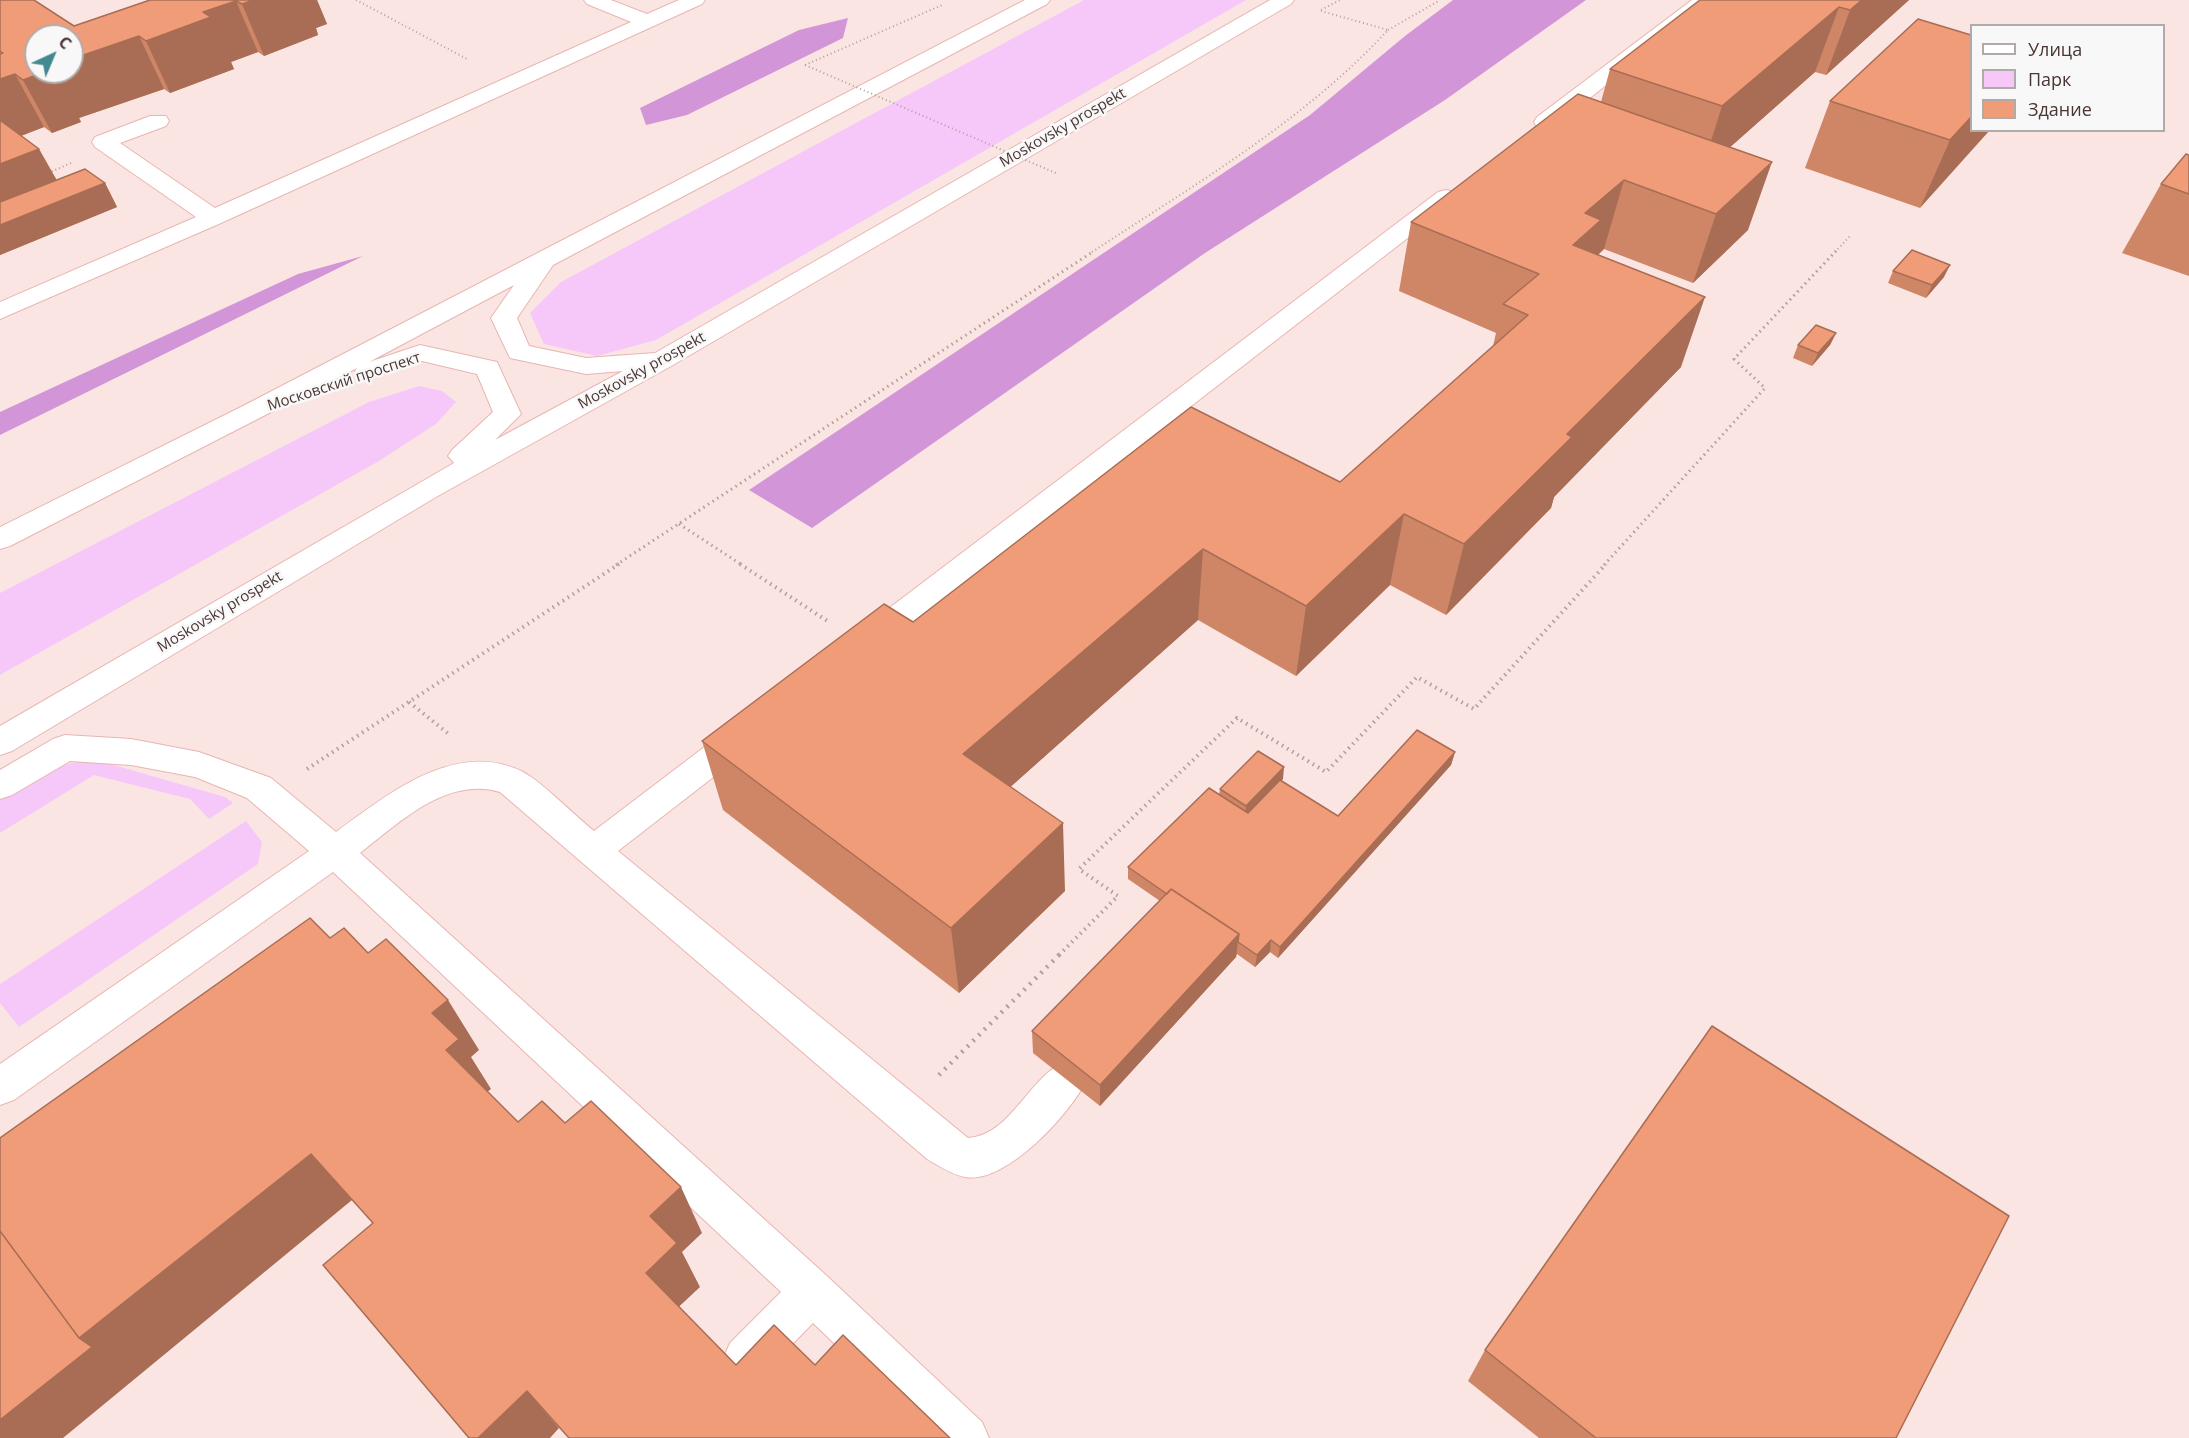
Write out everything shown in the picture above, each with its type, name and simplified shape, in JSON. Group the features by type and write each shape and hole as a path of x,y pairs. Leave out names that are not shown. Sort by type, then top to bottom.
{"main road":[{"path":"594,0 647,21"},
{"path":"0,311 213,218 695,0"},
{"path":"0,539 254,412 1040,0"},
{"name":"Moskovsky prospekt","path":"0,742 426,490 664,359 1284,0"},
{"path":"1525,138 1704,0"},
{"path":"158,121 103,142 213,218"},
{"path":"853,652 1468,181"},
{"path":"544,261 504,318 519,352 585,366 664,359"},
{"name":"Московский проспект","path":"254,412 420,353 488,368 507,414 426,490"},
{"path":"593,851 760,723"},
{"path":"0,786 65,748 131,752 198,765 259,788 335,852 813,1292 966,1438"},
{"path":"0,1087 424,790 451,778 479,775 511,783 942,1145 965,1158 987,1157 1005,1144 1067,1079"},
{"path":"728,1377 813,1292"}],"path":[{"path":"356,0 478,64"},
{"path":"318,762 1244,152 1353,68 1388,30 1440,0"},
{"path":"943,5 805,65 1058,174"},
{"path":"1320,10 1388,30"},
{"path":"903,1112 1118,896 1079,869 1237,718 1326,772 1417,677 1474,709 1765,388 1734,358 1850,236"},
{"path":"679,524 853,652"}],"green space":[{"path":"1084,0 1246,0 656,340 597,356 544,344 530,313 561,282"},
{"path":"419,386 442,391 456,402 436,424 379,461 0,675 0,593 369,402"},
{"path":"93,759 225,797 233,803 209,819 190,799 94,775 0,833 0,798 62,765"},
{"path":"246,821 262,842 258,864 19,1027 0,1003 0,984"}],"shaded area":[{"path":"1453,0 1586,0 1445,100 1205,253 812,528 749,490 1310,115 1405,36"},
{"path":"848,18 843,38 687,115 646,125 640,108 799,30"},
{"path":"363,256 0,435 0,412 298,274"}],"building":[{"path":"0,0 34,0 71,24 24,24 24,80 15,74 0,79 0,54 3,53 0,51"},
{"path":"150,0 254,0 242,4 236,1 203,12 211,17 146,41 139,36 84,55 84,24 80,24"},
{"path":"1700,0 1862,0 1850,10 1839,7 1722,106 1610,69"},
{"path":"1918,19 1970,35 1970,118 1950,140 1830,101"},
{"path":"1578,94 1772,162 1716,214 1624,180 1585,213 1601,220 1573,245 1705,297 1567,434 1572,437 1464,544 1404,514 1306,606 1203,549 963,754 1063,823 951,928 702,741 884,604 913,622 1191,407 1340,482 1528,315 1503,304 1539,274 1411,222"},
{"path":"0,120 39,149 0,164"},
{"path":"2186,154 2189,155 2189,194 2161,184"},
{"path":"85,169 105,183 0,225 0,202"},
{"path":"1912,250 1950,265 1932,285 1893,271"},
{"path":"1816,325 1836,333 1818,353 1798,345"},
{"path":"1417,730 1455,752 1280,947 1271,940 1257,955 1238,942 1239,934 1171,889 1167,894 1128,867 1209,788 1248,813 1280,780 1338,816"},
{"path":"1258,751 1284,767 1246,806 1220,789"},
{"path":"1171,889 1239,934 1100,1085 1032,1031"},
{"path":"310,918 330,938 344,928 368,953 386,939 448,1000 432,1013 459,1039 446,1050 518,1122 542,1101 565,1123 591,1101 681,1187 650,1216 677,1243 646,1273 736,1365 774,1325 815,1365 843,1335 950,1438 569,1438 527,1391 478,1438 469,1438 323,1265 373,1223 311,1154 79,1338 0,1231 0,1138"},
{"path":"1712,1026 2009,1216 1896,1438 1596,1438 1485,1350"},
{"path":"0,1231 79,1338 92,1347 0,1420"}]}
